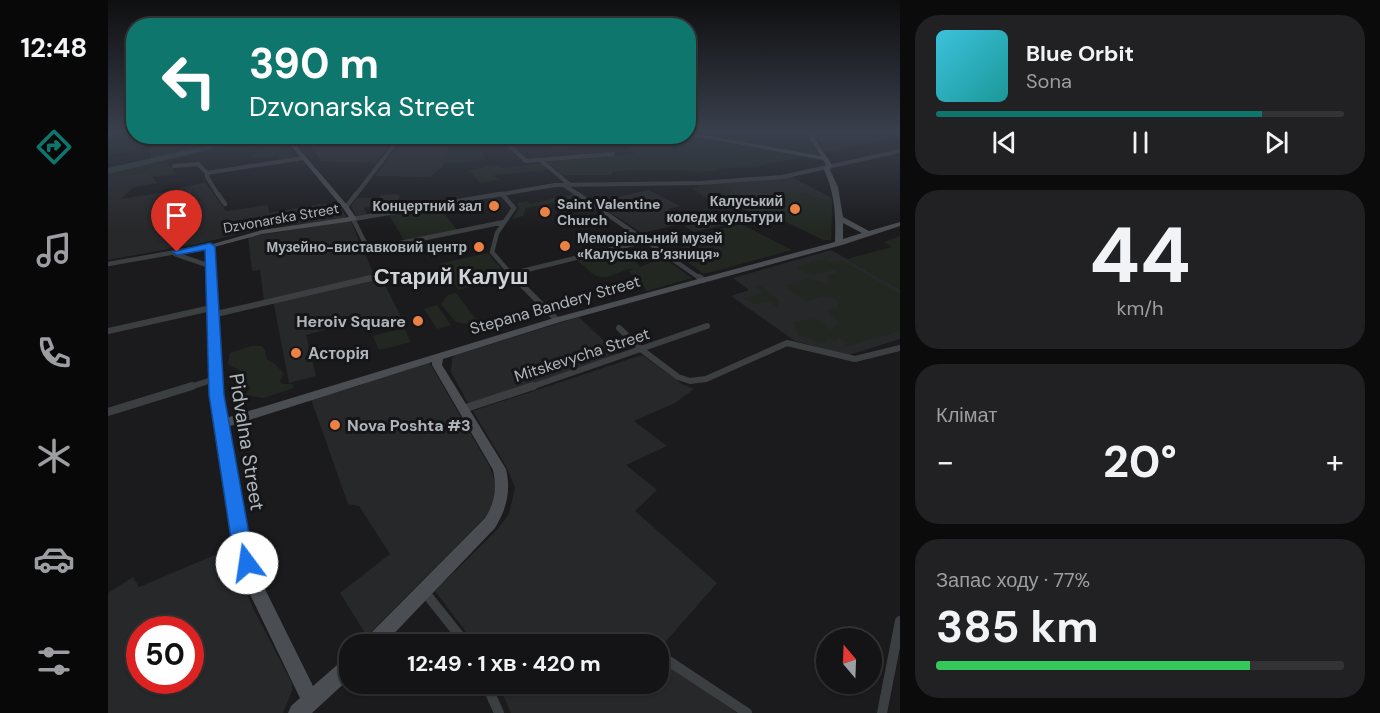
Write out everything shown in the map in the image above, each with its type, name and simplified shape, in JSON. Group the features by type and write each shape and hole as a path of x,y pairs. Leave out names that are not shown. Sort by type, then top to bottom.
{"main road":[{"path":"309,164 346,207 353,219"},
{"path":"827,164 827,170 836,190 840,218 839,243"},
{"path":"840,218 869,234"},
{"name":"Dzvonarska Street","path":"210,246 261,232 353,219"},
{"name":"Stepana Bandery Street","path":"221,424 426,360 438,359 446,354 556,320 839,243 900,224"},
{"name":"Pidvalna Street","path":"210,246 215,379 241,545 252,580 305,707"},
{"path":"382,634 490,523 499,510 502,498 503,484 499,469 438,365 438,359"},
{"path":"305,707 339,675"}],"street":[{"path":"174,166 195,164"},
{"path":"198,164 207,173 207,177 225,204"},
{"path":"207,173 263,164"},
{"path":"346,207 379,164"},
{"path":"545,164 566,184 703,280"},
{"path":"809,173 823,164"},
{"path":"369,251 353,219 566,184 711,182 809,173 832,178"},
{"path":"502,194 514,208 497,233 492,252 510,274 556,320"},
{"path":"401,243 504,222"},
{"path":"510,274 666,236"},
{"name":"Dzvonarska Street","path":"108,264 210,246"},
{"path":"172,253 210,266"},
{"path":"108,331 212,312 371,278"},
{"name":"Mitskevycha Street","path":"464,409 708,326"},
{"path":"619,328 642,350 678,377 690,381 706,379 787,343 855,358 900,348"},
{"path":"108,412 215,379"},
{"path":"424,591 458,634"},
{"path":"882,713 900,621"},
{"path":"669,661 747,713"},
{"path":"490,694 499,713"}],"shaded area":[{"path":"133,164 169,164 177,174 152,177 148,171 108,177 108,169"},
{"path":"384,164 443,164 430,177 375,176"},
{"path":"542,164 549,170 494,175 499,180 480,183 469,170 497,165 501,168"},
{"path":"549,164 766,164 717,169 720,171 635,170 612,172 612,175 563,175"},
{"path":"148,171 157,183 134,187 121,199 205,182 226,211 268,205 269,213 320,204 338,205 346,216 260,229 197,244 108,260 108,177"},
{"name":"Калуський коледж культури","path":"792,177 832,198 831,240 824,240 752,206 716,183"},
{"path":"721,184 756,206 784,200 778,194 797,191 832,202 831,240 824,240 779,218 775,221 750,213 716,189 729,199 711,201 692,188"},
{"path":"649,190 680,206 668,209 689,222 642,233 594,202"},
{"path":"397,194 400,196 397,202 364,208 367,215 356,216 351,206 356,198 380,198 381,195"},
{"path":"573,194 578,198 526,208 523,216 512,219 519,208 517,203 527,201 530,204"},
{"path":"439,207 457,230 404,240 389,215"},
{"path":"728,216 738,222 694,232 684,226"},
{"path":"351,222 374,275 379,274 404,322 368,332 363,320 306,335 316,376 289,383 273,300 264,302 260,270 252,271 248,237"},
{"path":"741,224 792,250 704,274 671,250 708,241 700,234"},
{"path":"900,236 900,289 847,259 892,247 884,242"},
{"path":"616,249 635,260 640,267 663,258 692,278 647,291 629,271 635,268 604,277 593,274 578,262 579,259"},
{"path":"831,250 900,289 900,339 849,355 795,341 731,296 749,290 733,278"},
{"path":"488,253 508,277 459,290 439,264"},
{"path":"822,259 833,263 842,261 900,294 900,331 843,347 848,343 839,338 835,341 829,339 822,344 798,335 793,322 818,319 830,330 839,323 827,310 837,308 839,302 835,299 824,297 806,302 784,286 810,278 829,285 827,275 836,273 837,269 811,274 797,267"},
{"path":"759,285 779,299 778,308 769,301 754,304 744,298 763,293 753,286"},
{"path":"456,293 479,323 472,325 456,322 441,304 448,295"},
{"path":"437,305 451,325 437,329 424,309"},
{"path":"579,317 619,355 469,405 451,372 452,359 456,355"},
{"path":"404,328 411,342 379,350 373,336"},
{"path":"251,346 262,346 267,360 274,363 284,374 280,381 283,384 293,384 294,388 263,398 246,395 251,387 237,385 235,382 239,370 228,364 230,353"},
{"path":"642,355 682,384 694,389 675,403 634,421 667,446 626,465 657,490 635,511 717,583 669,638 669,634 468,634 435,591 497,530 509,514 515,488 507,468 473,411"},
{"path":"429,362 490,467 499,495 494,508 369,634 366,634 340,593 390,554 359,506 348,504 311,399 362,385 365,381"},
{"path":"229,549 253,608 292,683 292,691 283,713 108,713 108,593 133,577 139,587"},
{"path":"669,666 737,713 511,713 502,694 669,694"}],"waterway":[{"path":"108,171 137,164"}],"place":[{"name":"Концертний зал","path":"494,206"},
{"name":"Калуський коледж культури","path":"795,209"},
{"name":"Saint Valentine Church","path":"545,212"},
{"name":"Меморіальний музей «Калуська в’язниця»","path":"565,246"},
{"name":"Музейно-виставковий центр","path":"479,247"},
{"name":"Heroiv Square","path":"418,321"},
{"name":"Асторія","path":"296,353"},
{"name":"Nova Poshta #3","path":"335,425"}],"district":[{"name":"Старий Калуш","path":"451,276"}],"route":[{"path":"177,252 210,246 216,395 241,545 247,563"}]}
